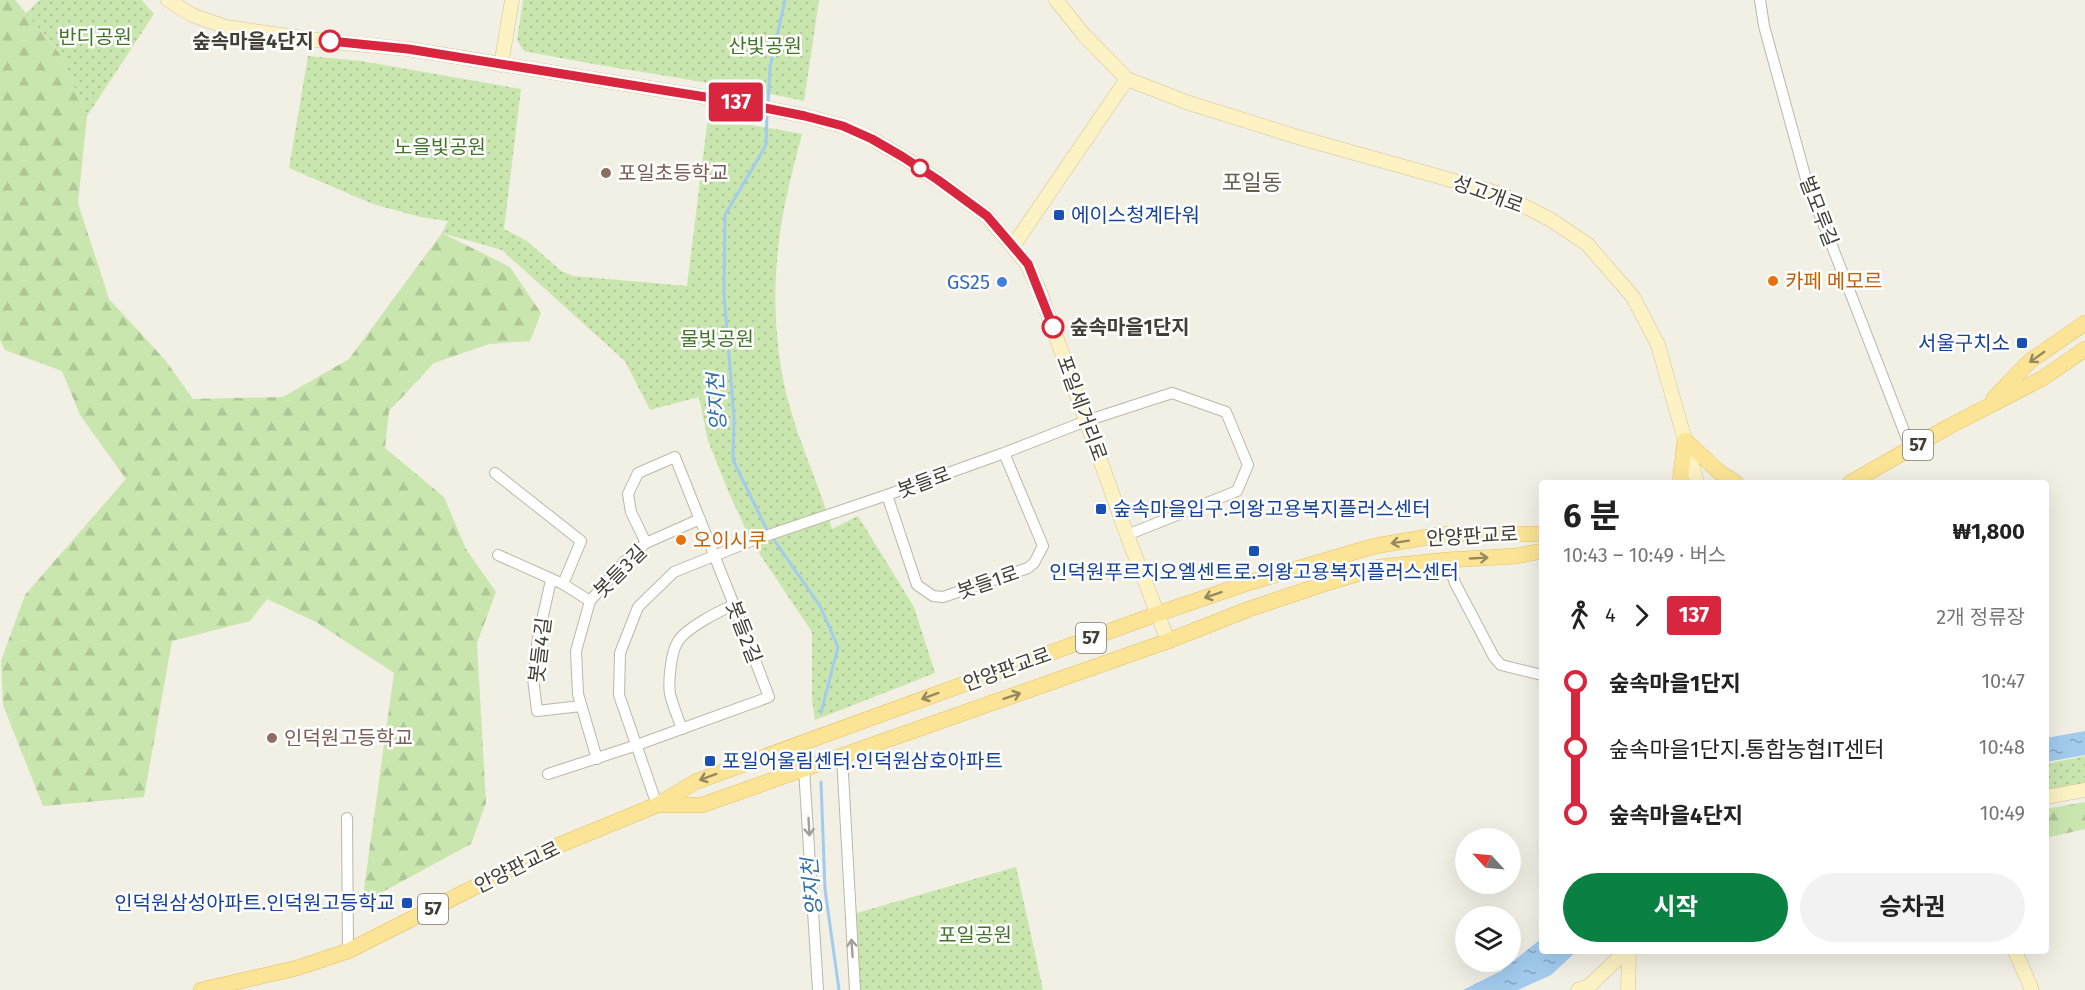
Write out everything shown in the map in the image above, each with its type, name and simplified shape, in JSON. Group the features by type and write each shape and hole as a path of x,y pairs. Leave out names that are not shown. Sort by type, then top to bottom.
{"main road":[{"name":"57","path":"1986,407 2030,361 2085,323"},
{"name":"57","path":"1862,480 1911,449 2043,378 2085,349"},
{"path":"1680,480 1685,440"},
{"path":"1685,440 1719,472 1731,480"},
{"name":"안양판교로","path":"201,990 297,968 348,951 552,848 657,806 695,782 1157,614 1251,582 1375,546 1445,534 1539,534"},
{"name":"안양판교로","path":"657,806 702,805 1168,641 1250,609 1380,567 1516,556 1539,552"}],"street":[{"name":"포일세거리로","path":"168,0 192,15 226,27 324,41 408,49 775,110 843,126 903,157 987,216 1028,264 1168,641"},
{"path":"501,65 512,0"},
{"name":"성고개로","path":"1056,0 1084,35 1127,79 1189,103 1301,138 1501,194 1551,220 1587,244 1633,297 1658,345 1696,480"},
{"name":"벌모루길","path":"1760,0 1764,26 1806,179 1911,449"},
{"path":"1013,246 1127,79"},
{"name":"봇들로","path":"657,806 620,695 620,652 638,607 674,572 714,555 1004,453 1086,421 1172,393 1226,412 1248,465 1237,491 1128,535"},
{"name":"봇들1로","path":"887,495 917,585 933,596 943,597 1028,568 1034,563 1043,546 1004,453"},
{"name":"봇들2길","path":"548,774 637,746 769,697 675,458 638,473 628,494 631,512 646,543"},
{"path":"495,473 582,541 563,584"},
{"name":"봇들3길","path":"597,759 578,694 576,651 590,601 625,561 646,543 700,519"},
{"path":"498,555 563,584 590,601"},
{"path":"1447,560 1455,583 1494,657 1501,665 1539,674"},
{"name":"봇들4길","path":"551,580 534,668 537,711 581,706"},
{"path":"682,729 670,693 671,668 677,643 698,624 734,605"},
{"path":"842,756 855,990"},
{"path":"804,769 819,990"},
{"path":"2049,796 2085,790"},
{"path":"347,818 348,951"},
{"path":"1578,990 1589,986 1624,954"},
{"path":"1627,954 1628,990"},
{"path":"2016,954 2032,990"}],"green space":[{"path":"0,0 15,0 61,55 87,116 78,203 109,299 166,361 193,399 283,397 349,359 442,233 510,267 541,313 530,341 489,344 434,363 389,411 385,448 444,497 466,549 496,592 477,643 486,803 471,844 362,903 394,673 316,622 267,599 250,621 172,641 144,797 43,806 3,705 1,661 25,595 126,479 80,415 62,371 5,350 0,340"},
{"name":"반디공원","path":"40,0 142,0 154,14 87,116 61,55 26,13"},
{"name":"산빛공원","path":"523,0 819,0 804,101 524,51 517,40"},
{"name":"물빛공원","path":"308,56 361,61 521,89 504,229 527,241 561,271 573,276 687,286 708,117 802,134 786,201 777,262 776,325 785,388 832,529 858,516 914,607 935,673 815,720 812,699 812,632 751,541 708,441 699,397 650,410 625,361 502,250 442,233 448,221 420,217 373,204 289,168"},
{"path":"2085,756 2085,785 2049,791 2049,763"},
{"path":"2085,802 2085,829 2049,837 2049,808"},
{"name":"포일공원","path":"1016,867 1043,990 856,990 850,915"}],"water":[{"path":"2085,731 2085,755 2049,761 2049,737"},
{"path":"1539,940 1539,954 1574,954 1551,975 1518,990 1463,990 1499,972 1521,972 1521,955"}],"waterway":[{"name":"양지천","path":"768,105 770,67 785,0"},
{"name":"양지천","path":"767,114 766,145 725,215 724,294 734,417 733,460 768,532"},
{"name":"양지천","path":"772,537 820,606 838,647 821,713"},
{"name":"양지천","path":"821,782 825,889 839,990"}],"bus line":[{"name":"137","path":"330,41 408,49 730,101 843,126 903,157 987,216 1028,264 1053,327"}],"place":[{"name":"숲속마을4단지","path":"330,41"},
{"name":"포일초등학교","path":"606,173"},
{"name":"에이스청계타워","path":"1059,215"},
{"name":"카페 메모르","path":"1773,281"},
{"name":"GS25","path":"1002,282"},
{"name":"숲속마을1단지","path":"1053,327"},
{"name":"서울구치소","path":"2022,343"},
{"name":"숲속마을입구.의왕고용복지플러스센터","path":"1101,509"},
{"name":"오이시쿠","path":"681,540"},
{"name":"인덕원푸르지오엘센트로.의왕고용복지플러스센터","path":"1254,551"},
{"name":"인덕원고등학교","path":"272,738"},
{"name":"포일어울림센터.인덕원삼호아파트","path":"710,761"},
{"name":"인덕원삼성아파트.인덕원고등학교","path":"407,903"}],"district":[{"name":"포일동","path":"1252,182"}],"park label":[{"name":"노을빛공원","path":"440,147"}]}
